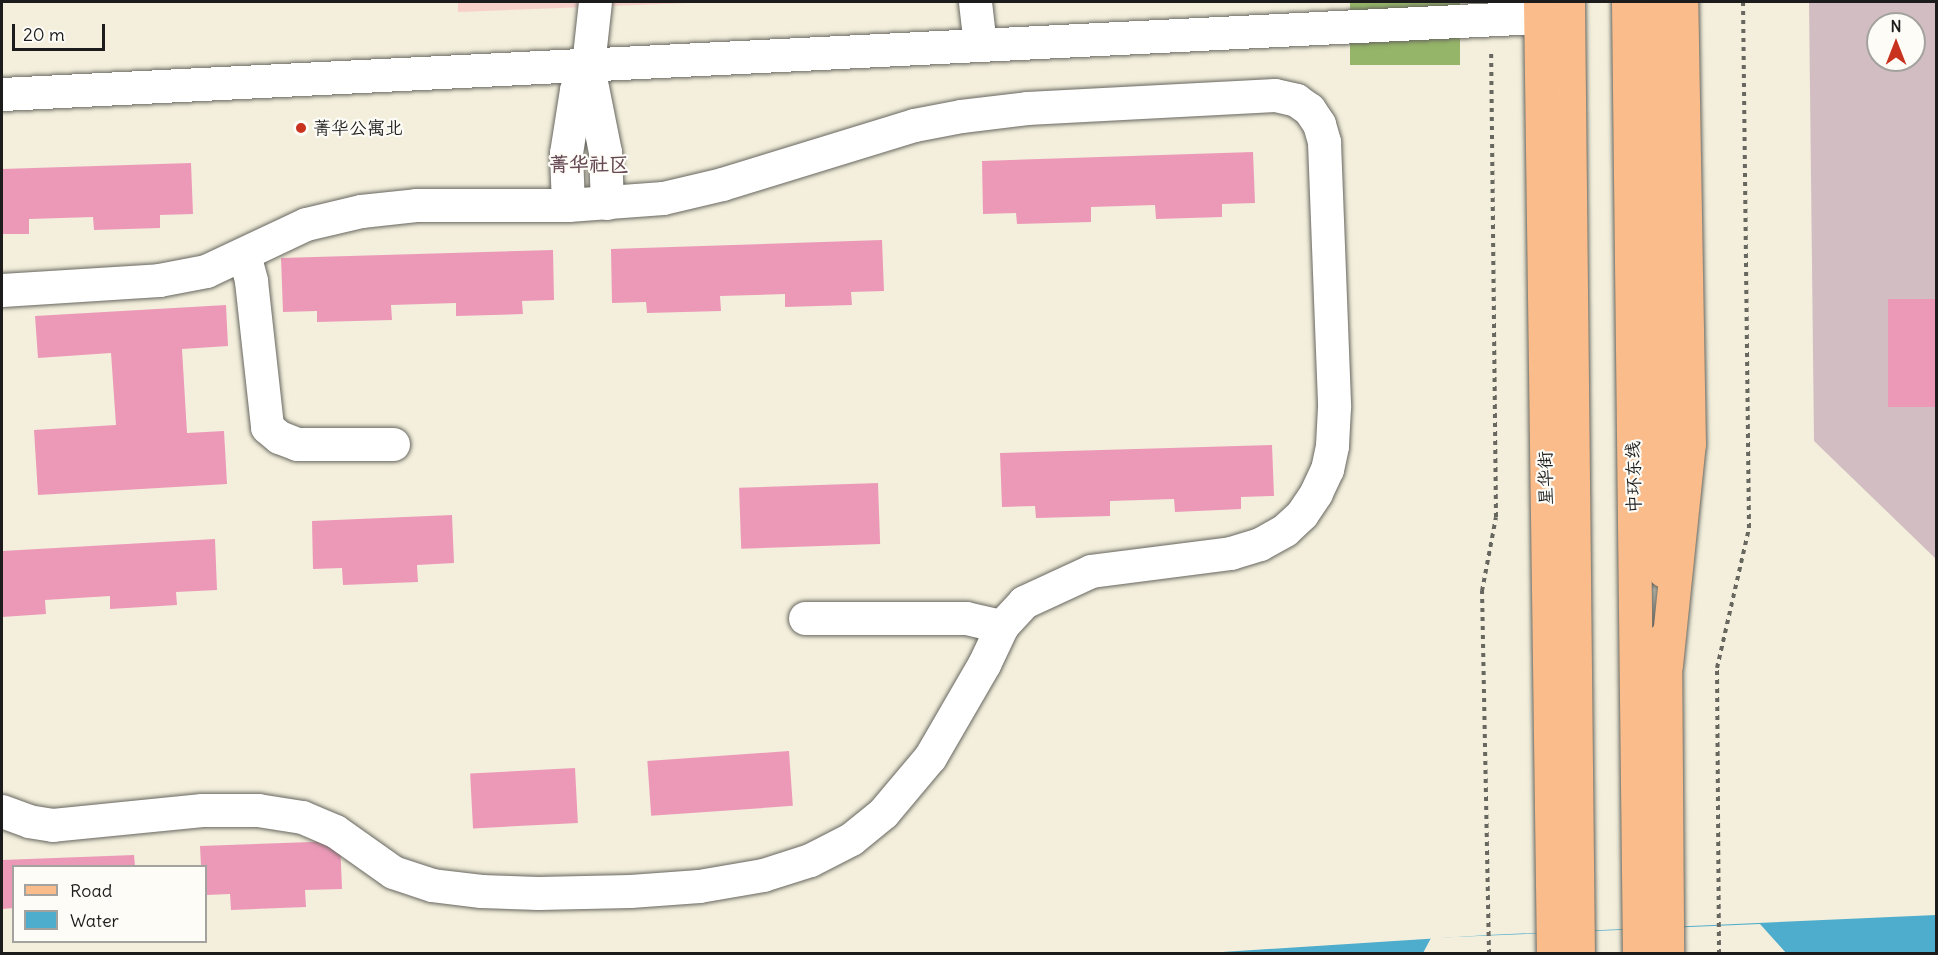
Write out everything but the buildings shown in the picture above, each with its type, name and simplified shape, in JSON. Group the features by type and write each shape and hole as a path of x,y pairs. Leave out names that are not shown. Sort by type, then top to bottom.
{"main road":[{"path":"1568,2 1578,954"},
{"name":"中环东线","path":"1628,2 1640,954"},
{"path":"1657,2 1666,665 1666,941"},
{"path":"1666,665 1689,444 1681,2"},
{"name":"星华街","path":"1540,9 1552,943"}],"street":[{"path":"595,2 588,65 605,152 607,203"},
{"path":"975,2 980,45"},
{"path":"2,94 1491,20 1540,9"},
{"path":"568,205 566,153 576,90 588,65"},
{"path":"2,290 159,280 206,271 306,224 361,211 416,205 568,205 663,198 722,184 914,126 961,116 1027,108 1275,95 1296,100 1309,109 1319,124 1324,142 1334,407 1332,446 1317,493 1302,514 1285,530 1260,543 1231,553 1091,571 1024,602 1002,626 984,664 930,757 883,813 850,839 810,860 763,875 699,886 630,891 538,893 482,891 432,885 393,872 335,831 302,817 258,810 202,810 53,825 29,821 2,811"},
{"path":"244,254 251,281 267,427 279,437 297,444 393,444"},
{"path":"805,618 966,618 1002,626"}],"path":[{"path":"1719,954 1717,668 1749,528 1743,2"},
{"path":"1489,954 1482,591 1496,517 1491,20"}],"shaded area":[{"path":"458,2 715,2 458,12"},
{"path":"1809,2 1936,2 1936,559 1814,441"}],"green space":[{"path":"1350,2 1460,2 1460,65 1350,65"}],"water":[{"path":"1936,915 1936,953 1192,954 1488,935"}],"pier":[{"path":"1760,924 1787,954 1423,953 1431,938"}],"place":[{"name":"菁华公寓北","path":"301,128"}],"district":[{"name":"菁华社区","path":"589,163"}]}
